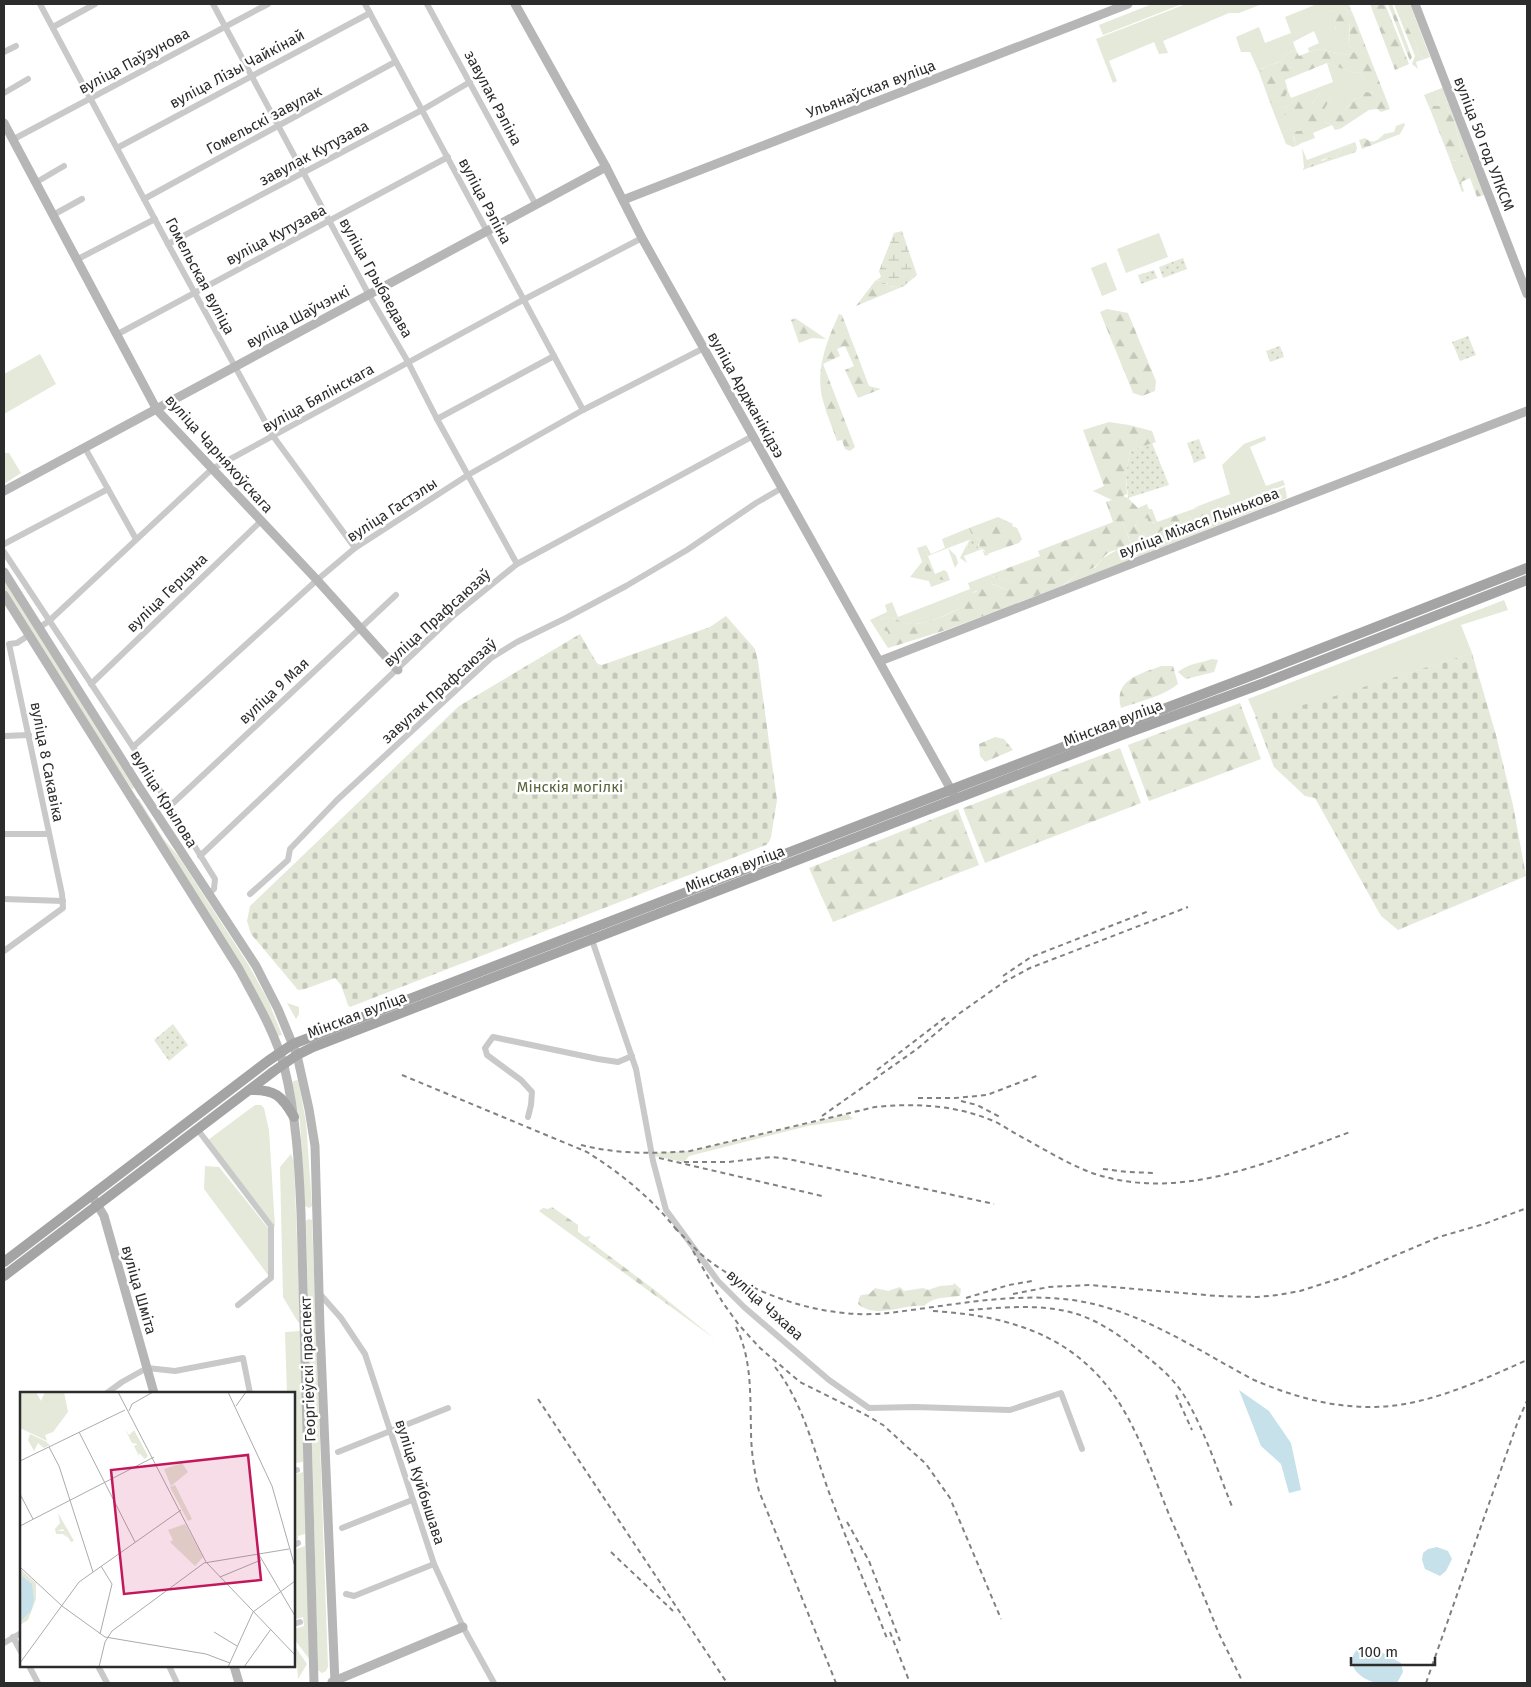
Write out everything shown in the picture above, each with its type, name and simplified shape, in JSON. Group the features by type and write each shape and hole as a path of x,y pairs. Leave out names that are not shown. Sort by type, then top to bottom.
{"main road":[{"name":"вуліца Арджанікідзэ","path":"515,4 606,167 642,238 956,799"},
{"name":"Ульянаўская вуліца","path":"623,200 1128,4"},
{"name":"вуліца 50 год УЛКСМ","path":"1415,4 1527,294"},
{"name":"вуліца Чарняхоўскага","path":"4,123 157,410 317,580 398,670"},
{"name":"вуліца Шаўчэнкі","path":"4,491 606,167"},
{"name":"вуліца Міхася Лынькова","path":"880,661 1527,411"},
{"name":"Мінская вуліца","path":"4,1276 297,1055 313,1047 1198,707 1503,584 1527,568"},
{"name":"вуліца Крылова","path":"4,572 141,790 256,966 278,1009 297,1055"},
{"name":"Мінская вуліца","path":"4,1262 293,1044 951,789 1193,698 1503,584 1527,580"},
{"name":"вуліца Крылова","path":"4,595 239,969 260,1007 284,1065"},
{"path":"1193,698 1198,700 1198,707"},
{"path":"130,797 141,790"},
{"name":"Георгіеўскі праспект","path":"297,1055 315,1146 333,1682"},
{"name":"Георгіеўскі праспект","path":"284,1065 294,1117 302,1214 314,1683"},
{"path":"250,1090 264,1089 276,1094 284,1101 294,1117"},
{"name":"вуліца Шміта","path":"92,1196 104,1216 154,1392"},
{"path":"302,1214 317,1212"},
{"path":"333,1682 463,1627"},
{"path":"234,1667 240,1683"}],"street":[{"name":"Гомельская вуліца","path":"40,4 234,367 273,436 355,548"},
{"path":"53,27 96,4"},
{"name":"вуліца Грыбаедава","path":"213,4 369,295 408,362 517,564"},
{"name":"вуліца Паўзунова","path":"12,140 268,4"},
{"name":"вуліца Рэпіна","path":"364,4 583,410"},
{"name":"завулак Рэпіна","path":"427,4 536,205"},
{"name":"вуліца Лізы Чайкінай","path":"117,148 370,13"},
{"path":"4,52 16,46"},
{"name":"Гомельскі завулак","path":"144,199 395,62"},
{"path":"4,94 28,79"},
{"name":"завулак Кутузава","path":"168,244 422,110 470,82"},
{"name":"вуліца Кутузава","path":"116,335 448,157"},
{"path":"35,183 64,166"},
{"path":"53,215 82,199"},
{"path":"76,260 155,219"},
{"name":"вуліца Бялінскага","path":"40,627 49,622 212,469 523,300 642,238"},
{"name":"вуліца Гастэлы","path":"133,747 317,580 355,548 468,475 583,410 704,348"},
{"path":"437,418 554,356"},
{"name":"вуліца Прафсаюзаў","path":"200,856 453,616 517,564 753,436"},
{"path":"85,448 136,539"},
{"name":"завулак Прафсаюзаў","path":"250,894 288,860 290,849 337,800 491,658 516,642 626,586 687,550 756,503 782,488"},
{"path":"7,542 108,489"},
{"name":"вуліца Герцэна","path":"92,684 261,520"},
{"path":"4,552 133,747 215,879 214,889 208,894"},
{"name":"вуліца 9 Мая","path":"170,806 396,595"},
{"name":"вуліца 8 Сакавіка","path":"29,635 17,643 6,644 29,735 63,904"},
{"path":"4,736 29,735"},
{"path":"4,834 48,834"},
{"path":"4,899 63,904"},
{"path":"4,951 63,904"},
{"name":"вуліца Чэхава","path":"588,929 636,1069 653,1160 666,1210 718,1281 829,1380 869,1408 915,1407 1010,1410 1061,1393 1082,1449"},
{"path":"528,1117 532,1105 532,1092 521,1080 487,1055 486,1048 493,1037 618,1062 632,1056"},
{"path":"198,1130 271,1226 272,1278 238,1305"},
{"name":"вуліца Куйбышава","path":"319,1292 341,1318 365,1354 434,1564 463,1627 494,1683"},
{"path":"108,1392 147,1368 175,1371 243,1358 250,1392"},
{"path":"338,1452 448,1408"},
{"path":"342,1528 412,1500"},
{"path":"346,1594 354,1596 434,1564"},
{"path":"4,1643 20,1634"},
{"path":"13,1637 20,1650"},
{"path":"30,1667 38,1683"},
{"path":"99,1667 107,1683"},
{"path":"169,1667 177,1683"}],"green space":[{"path":"1152,4 1182,4 1103,35 1099,25"},
{"path":"1186,4 1262,4 1239,13 1229,13 1163,41 1168,53 1159,54 1154,42 1109,61 1117,81 1113,83 1096,39"},
{"path":"1317,4 1330,4 1330,9 1334,12 1336,31 1346,22 1346,15 1351,10 1353,14 1350,16 1349,47 1359,50 1348,55 1317,49 1309,52 1308,48 1319,43 1314,31 1293,42 1296,50 1284,55 1281,61 1263,68 1259,72 1250,52 1241,52 1236,37 1259,27 1265,43 1291,33 1285,17"},
{"path":"1330,4 1349,4 1351,10 1346,15 1348,31 1342,34 1336,31 1334,12 1330,9"},
{"path":"1370,4 1385,4 1409,64 1395,70"},
{"path":"1388,4 1392,4 1412,57 1410,61"},
{"path":"1394,4 1400,5 1417,45 1418,55 1425,59 1416,62 1418,69 1412,64 1415,56"},
{"path":"1399,4 1410,4 1430,57 1425,59 1418,55 1417,45"},
{"path":"1353,14 1390,109 1381,112 1377,109 1369,110 1340,129 1325,122 1296,146 1293,134 1302,128 1295,117 1283,115 1282,108 1287,107 1298,98 1304,101 1303,106 1311,106 1321,91 1325,90 1330,99 1321,115 1340,115 1354,99 1359,98 1366,92 1375,93 1360,73 1351,72 1327,63 1285,80 1288,91 1283,100 1270,103 1259,72 1267,66 1281,61 1284,55 1296,50 1299,56 1317,49 1348,55 1358,50 1349,47 1350,16"},
{"path":"1327,63 1351,72 1360,73 1376,93 1366,92 1359,98 1354,99 1340,115 1320,115 1330,99 1321,91 1311,106 1303,106 1298,98 1287,107 1282,108 1297,118 1302,128 1293,137 1296,146 1293,147 1286,144 1270,103 1282,100 1288,91 1291,98 1333,82"},
{"path":"1447,86 1475,157 1471,163 1477,177 1483,179 1488,193 1481,196 1473,180 1462,171 1456,160 1450,160 1449,157 1463,156 1454,120 1448,110 1445,96 1433,95 1440,106 1432,106 1430,109 1424,95"},
{"path":"1440,92 1445,96 1448,110 1454,120 1463,157 1449,157 1430,109 1432,106 1440,106 1432,95"},
{"path":"1325,122 1332,125 1313,133 1315,138 1302,143 1316,125"},
{"path":"1404,123 1405,125 1400,134 1362,149 1359,140 1365,138 1375,141 1384,134 1394,132 1396,126"},
{"path":"1355,142 1357,147 1350,145 1341,149 1336,157 1311,163 1308,168 1303,170 1302,148 1307,160"},
{"path":"1350,145 1357,147 1356,152 1308,168 1311,163 1320,159 1322,161 1336,157 1341,149"},
{"path":"1450,160 1465,161 1461,167 1473,180 1481,196 1477,197 1470,178 1461,182 1464,191 1462,192"},
{"path":"902,231 917,275 904,286 897,289 896,286 888,287 887,283 883,283 881,280 875,281 881,277 879,271 894,233"},
{"path":"1159,233 1168,257 1126,273 1117,249"},
{"path":"1183,258 1187,269 1163,278 1159,267"},
{"path":"1106,262 1117,290 1102,296 1091,268"},
{"path":"1154,270 1157,278 1141,284 1138,275"},
{"path":"881,280 891,287 896,286 897,289 856,306 875,281"},
{"path":"1107,309 1128,313 1156,381 1155,391 1142,396 1133,393 1100,312"},
{"path":"839,314 842,315 869,386 881,389 858,398 845,370 854,366 845,346 837,349 840,356 823,364 855,447 850,451 845,449 842,440 837,441 824,404 820,381 821,369 826,347"},
{"path":"795,318 826,339 812,338 799,343 791,320"},
{"path":"1468,336 1476,355 1460,361 1452,342"},
{"path":"1280,346 1284,357 1270,362 1266,351"},
{"path":"40,354 56,384 4,414 4,374"},
{"path":"1109,422 1152,431 1156,442 1130,451 1126,475 1127,494 1123,496 1128,498 1138,508 1138,521 1135,525 1137,529 1143,532 1147,541 1146,546 1143,549 1134,551 1114,500 1134,552 1117,550 1111,552 1096,566 1086,570 1079,569 1076,575 1062,586 946,630 888,648 888,632 881,629 878,625 880,620 893,618 909,624 920,624 959,609 956,606 957,600 966,594 976,592 984,584 992,584 1007,590 1018,585 989,575 1040,556 1038,551 1113,522 1106,502 1112,500 1093,491 1104,486 1083,430"},
{"path":"1265,436 1266,440 1250,447 1266,486 1283,480 1285,485 1237,503 1237,505 1285,487 1287,498 1137,557 1134,551 1144,549 1147,543 1145,535 1137,529 1135,524 1138,521 1138,508 1147,504 1149,510 1144,510 1146,518 1163,529 1170,524 1179,525 1188,521 1185,519 1188,517 1202,526 1205,519 1199,507 1193,508 1230,494 1222,465 1244,444"},
{"path":"1199,439 1206,458 1194,463 1187,443"},
{"path":"1152,443 1169,485 1128,498 1126,475 1130,451"},
{"path":"4,453 9,453 21,473 4,484"},
{"path":"1199,507 1203,508 1203,516 1208,521 1207,525 1202,526 1188,517 1186,519 1189,522 1188,524 1170,524 1158,533 1154,522 1149,523 1147,518 1143,519 1139,513 1140,509 1152,509 1157,522"},
{"path":"998,517 1013,524 1012,526 1017,528 1022,539 1019,543 987,554 983,549 979,548 980,541 977,538 973,538 969,528"},
{"path":"969,528 973,537 980,541 979,548 981,549 964,556 967,563 960,558 967,544 968,548 973,550 979,546 979,544 969,540 928,556 924,546 926,545 931,554 945,548 942,539"},
{"path":"973,539 979,545 973,551 967,545"},
{"path":"924,546 935,574 944,570 947,572 950,580 937,578 929,581 917,548"},
{"path":"948,548 956,556 958,563 955,568"},
{"path":"1117,550 1134,552 1135,559 1063,586 1076,575 1079,569 1095,568 1103,558"},
{"path":"922,562 937,577 950,580 931,587 929,581 910,577"},
{"path":"989,575 1019,585 1007,590 993,584 957,600 959,609 920,624 909,624 893,618 880,620 881,629 888,632 888,648 870,620 887,612 885,605 892,602 898,617 970,589 968,583"},
{"path":"4,579 134,788 132,789 106,751 4,589"},
{"path":"1504,600 1508,610 1461,625 1472,653 1311,704 1256,717 1248,699"},
{"name":"Мінскія могілкі","path":"726,616 755,649 758,661 777,800 771,837 766,845 350,1007 341,985 335,978 298,990 251,934 247,921 250,906 459,706 580,634 595,660 598,664 602,665 710,627"},
{"path":"1472,653 1496,735 1513,805 1526,876 1398,930 1381,916 1315,798 1305,796 1274,767 1255,717 1319,701"},
{"path":"1212,659 1218,660 1214,672 1186,679 1178,672 1191,665"},
{"path":"1161,666 1173,666 1178,684 1158,695 1121,708 1121,690 1125,684 1137,675"},
{"path":"1240,703 1261,759 1149,801 1128,745"},
{"path":"995,737 1004,739 1013,750 985,762 980,756 979,744"},
{"path":"1120,748 1141,803 985,863 963,808"},
{"path":"137,799 139,799 163,838 179,857 248,964 268,1000 282,1035 277,1036 252,984"},
{"path":"958,809 979,865 833,922 809,868"},
{"path":"287,1003 299,1007 299,1014 296,1019"},
{"path":"173,1024 188,1045 169,1061 154,1040"},
{"path":"298,1080 306,1122 312,1206 309,1208 305,1206 300,1122 292,1084 293,1081"},
{"path":"255,1105 261,1105 264,1108 269,1130 275,1227 208,1140"},
{"path":"848,1114 853,1119 808,1126 689,1156 684,1162 653,1156 652,1153 690,1151"},
{"path":"291,1154 294,1162 300,1323 283,1297 280,1167"},
{"path":"205,1166 219,1167 268,1228 268,1275 204,1189"},
{"path":"552,1207 578,1225 578,1232 585,1237 591,1236 588,1240 656,1291 715,1339 539,1211 543,1208 548,1209"},
{"path":"308,1219 312,1220 328,1667 322,1673 318,1670 306,1221"},
{"path":"954,1283 961,1289 960,1296 932,1300 924,1306 873,1311 865,1309 858,1304 861,1295 869,1294 875,1288 888,1291 900,1287 904,1291 923,1288 928,1290 940,1286 953,1285"},
{"path":"300,1331 310,1660 295,1640 295,1629 304,1626 303,1617 296,1619 295,1584 295,1550 305,1546 305,1534 298,1536 298,1539 295,1540 295,1475 303,1472 303,1462 295,1463 295,1392 287,1392 285,1332"},
{"path":"296,1648 307,1664 298,1679"}],"water":[{"path":"1239,1390 1269,1411 1291,1443 1301,1490 1289,1493 1281,1464 1261,1446"},
{"path":"1437,1547 1448,1551 1452,1559 1446,1571 1440,1576 1425,1569 1422,1560 1423,1553 1428,1549"},
{"path":"1361,1646 1374,1648 1401,1663 1403,1672 1397,1683 1376,1683 1357,1672 1352,1662 1356,1651"}],"railway":[{"path":"822,1116 917,1049 960,1013 1004,982 1030,968 1188,907"},
{"path":"1003,976 1031,957 1149,911"},
{"path":"877,1070 946,1017"},
{"path":"402,1075 587,1152 637,1188 679,1233"},
{"path":"918,1098 955,1098 987,1095 1039,1075"},
{"path":"961,1101 977,1105 1002,1118"},
{"path":"581,1145 635,1153 690,1151 875,1107 920,1105 949,1108 991,1120 1063,1160 1092,1173 1125,1181 1158,1183 1191,1181 1223,1175 1256,1166 1350,1132"},
{"path":"684,1162 728,1162 772,1157 788,1159 994,1204"},
{"path":"659,1158 822,1196"},
{"path":"1103,1169 1154,1173"},
{"path":"1013,1294 1049,1287 1089,1285 1217,1296 1257,1297 1278,1295 1300,1291 1344,1277 1439,1237 1484,1224 1527,1208"},
{"path":"675,1228 702,1255 721,1269 742,1282 789,1302 839,1313 864,1314 888,1313 1003,1299 1049,1298 1072,1300 1097,1305 1143,1321 1188,1343 1254,1380 1291,1394 1330,1404 1370,1407 1390,1406 1425,1400 1484,1379 1527,1360"},
{"path":"693,1251 723,1303 739,1325 760,1348 800,1382 883,1425 926,1464 950,1498 1001,1619"},
{"path":"966,1298 1009,1285 1032,1281"},
{"path":"969,1310 1032,1307 1063,1310 1098,1323 1132,1345 1163,1371 1185,1397 1205,1438 1233,1509"},
{"path":"933,1311 990,1318 1017,1325 1042,1335 1065,1348 1086,1364 1106,1384 1123,1409 1137,1435 1218,1631 1243,1683"},
{"path":"736,1327 748,1364 752,1453 759,1491 836,1683"},
{"path":"775,1367 786,1382 802,1415 827,1486 888,1641"},
{"path":"1176,1395 1192,1430"},
{"path":"538,1399 727,1683"},
{"path":"1426,1683 1518,1421 1527,1401"},
{"path":"847,1522 869,1561 900,1641"},
{"path":"611,1552 673,1611"},
{"path":"890,1632 910,1683"}]}
